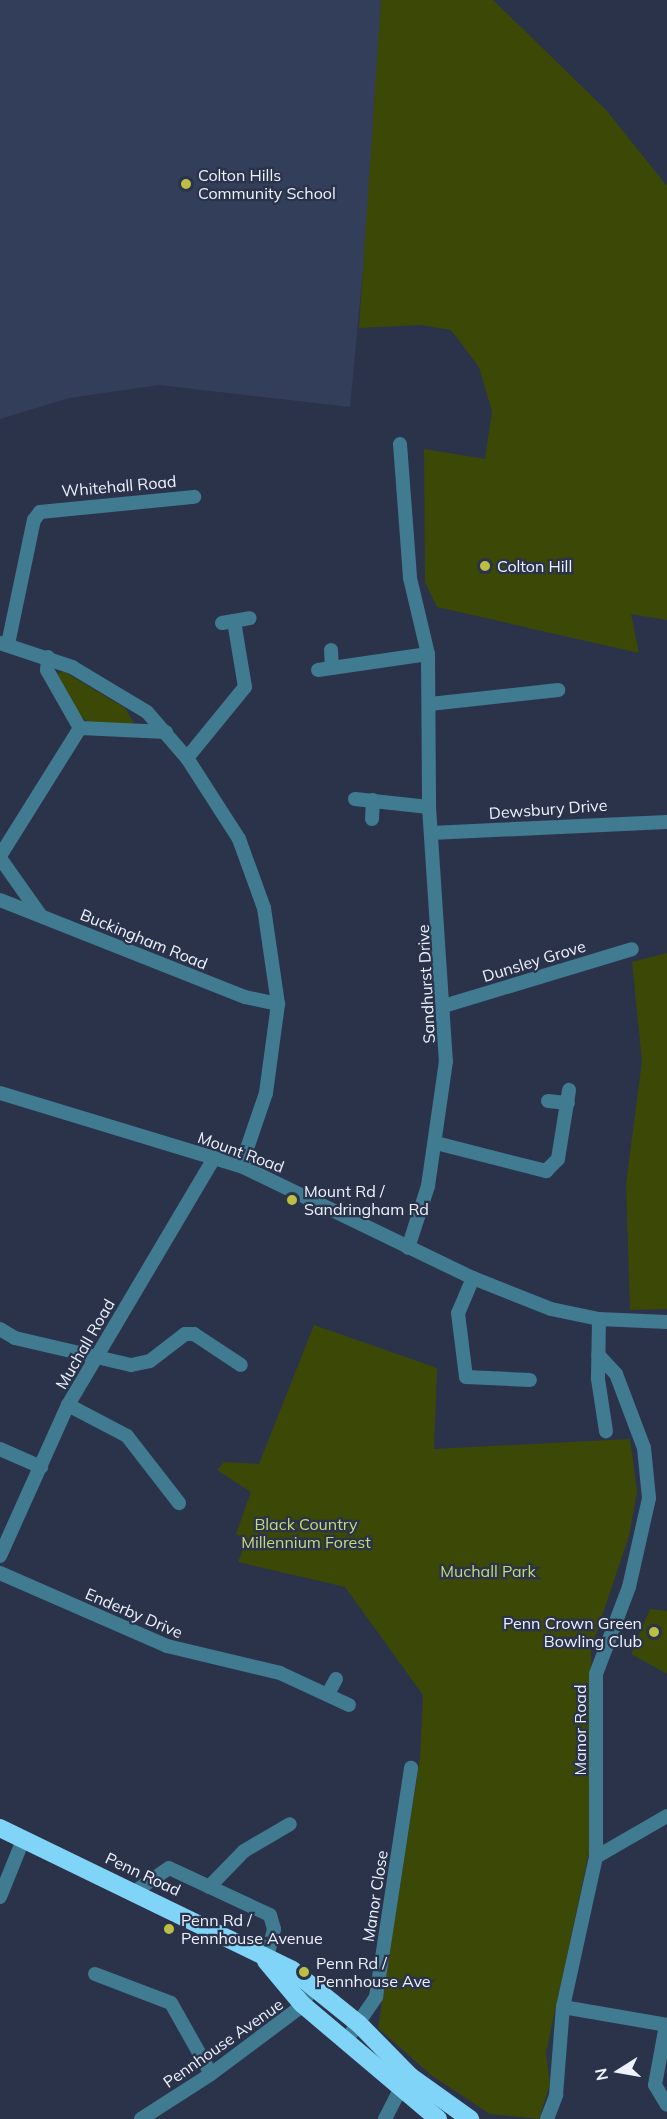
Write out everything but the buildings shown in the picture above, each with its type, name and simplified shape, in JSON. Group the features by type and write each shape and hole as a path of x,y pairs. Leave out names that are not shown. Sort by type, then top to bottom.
{"highway":[{"name":"Penn Road","path":"0,1828 134,1892 314,1984 359,2024 410,2076 470,2119"},
{"name":"Penn Road","path":"266,1961 302,2004 399,2091 438,2119"}],"street":[{"name":"Sandhurst Drive","path":"400,444 410,578 428,654 429,807 447,1005 436,1143 424,1207 408,1248"},
{"name":"Whitehall Road","path":"4,643 34,520 40,512 194,497"},
{"path":"187,758 245,687 228,622 250,618"},
{"path":"4,643 48,657 113,687 166,732 224,812 252,867 275,962 278,1004 266,1093 241,1166"},
{"path":"331,650 332,668"},
{"path":"318,670 428,654"},
{"path":"48,657 47,670 80,728"},
{"path":"430,704 558,690"},
{"path":"80,728 166,732"},
{"path":"41,916 0,857 80,728"},
{"path":"355,799 429,807"},
{"path":"372,819 373,800"},
{"name":"Dewsbury Drive","path":"431,833 667,822"},
{"name":"Buckingham Road","path":"0,900 245,997 278,1004"},
{"name":"Dunsley Grove","path":"447,1005 632,949"},
{"name":"Mount Road","path":"0,1093 241,1166 472,1278 551,1309 599,1319 667,1322"},
{"path":"436,1143 546,1171 558,1159 569,1097 548,1101"},
{"name":"Muchall Road","path":"0,1556 68,1406 214,1158"},
{"path":"472,1278 458,1313 466,1377 530,1380"},
{"path":"599,1319 598,1355 606,1431"},
{"path":"0,1329 15,1338 131,1365 150,1360 185,1334 194,1334 241,1365"},
{"name":"Manor Road","path":"547,2119 555,2095 563,2007 596,1857 596,1674 629,1587 649,1498 644,1448 616,1374 598,1355"},
{"path":"601,1399 624,1395"},
{"path":"68,1406 127,1436 179,1503"},
{"path":"0,1449 41,1467"},
{"name":"Enderby Drive","path":"0,1573 167,1646 279,1673 349,1705"},
{"path":"328,1695 336,1679"},
{"name":"Manor Close","path":"345,2042 375,1997 411,1768"},
{"path":"596,1857 667,1816"},
{"path":"209,1887 244,1851 290,1824"},
{"path":"0,1897 23,1840"},
{"path":"134,1892 170,1868 270,1915 274,1929 266,1961"},
{"path":"95,1974 171,2003 211,2074"},
{"name":"Pennhouse Avenue","path":"141,2119 211,2074 302,2004 314,1984"},
{"path":"563,2007 666,2025 655,2085 667,2106"},
{"path":"386,2119 399,2091"}],"shaded area":[{"name":"Colton Hills Community School","path":"0,0 381,0 374,152 350,407 159,385 69,398 0,419"}],"green space":[{"path":"381,0 493,0 606,110 667,186 667,620 631,614 639,653 437,607 425,582 424,449 485,459 492,411 479,367 451,330 421,325 359,328"},
{"path":"63,671 125,708 135,725 92,724 80,716 57,674"},
{"path":"667,953 667,1309 630,1310 626,1184 642,1061 632,962"},
{"name":"Muchall Park","path":"314,1325 437,1368 434,1449 630,1439 637,1492 629,1536 591,1649 594,1829 546,2053 550,2084 539,2119 490,2114 431,2075 378,2028 420,1758 423,1695 345,1587 238,1562 247,1539 236,1534 251,1492 217,1470 224,1462 259,1464"},
{"name":"Penn Crown Green Bowling Club","path":"650,1609 667,1611 667,1674 631,1654"}],"place":[{"name":"Colton Hills Community School","path":"186,184"},
{"name":"Colton Hill","path":"485,566"},
{"name":"Mount Rd / Sandringham Rd","path":"292,1200"},
{"name":"Penn Crown Green Bowling Club","path":"654,1632"},
{"name":"Penn Rd / Pennhouse Avenue","path":"169,1929"},
{"name":"Penn Rd / Pennhouse Ave","path":"304,1972"}],"park label":[{"name":"Black Country Millennium Forest","path":"306,1533"}]}
